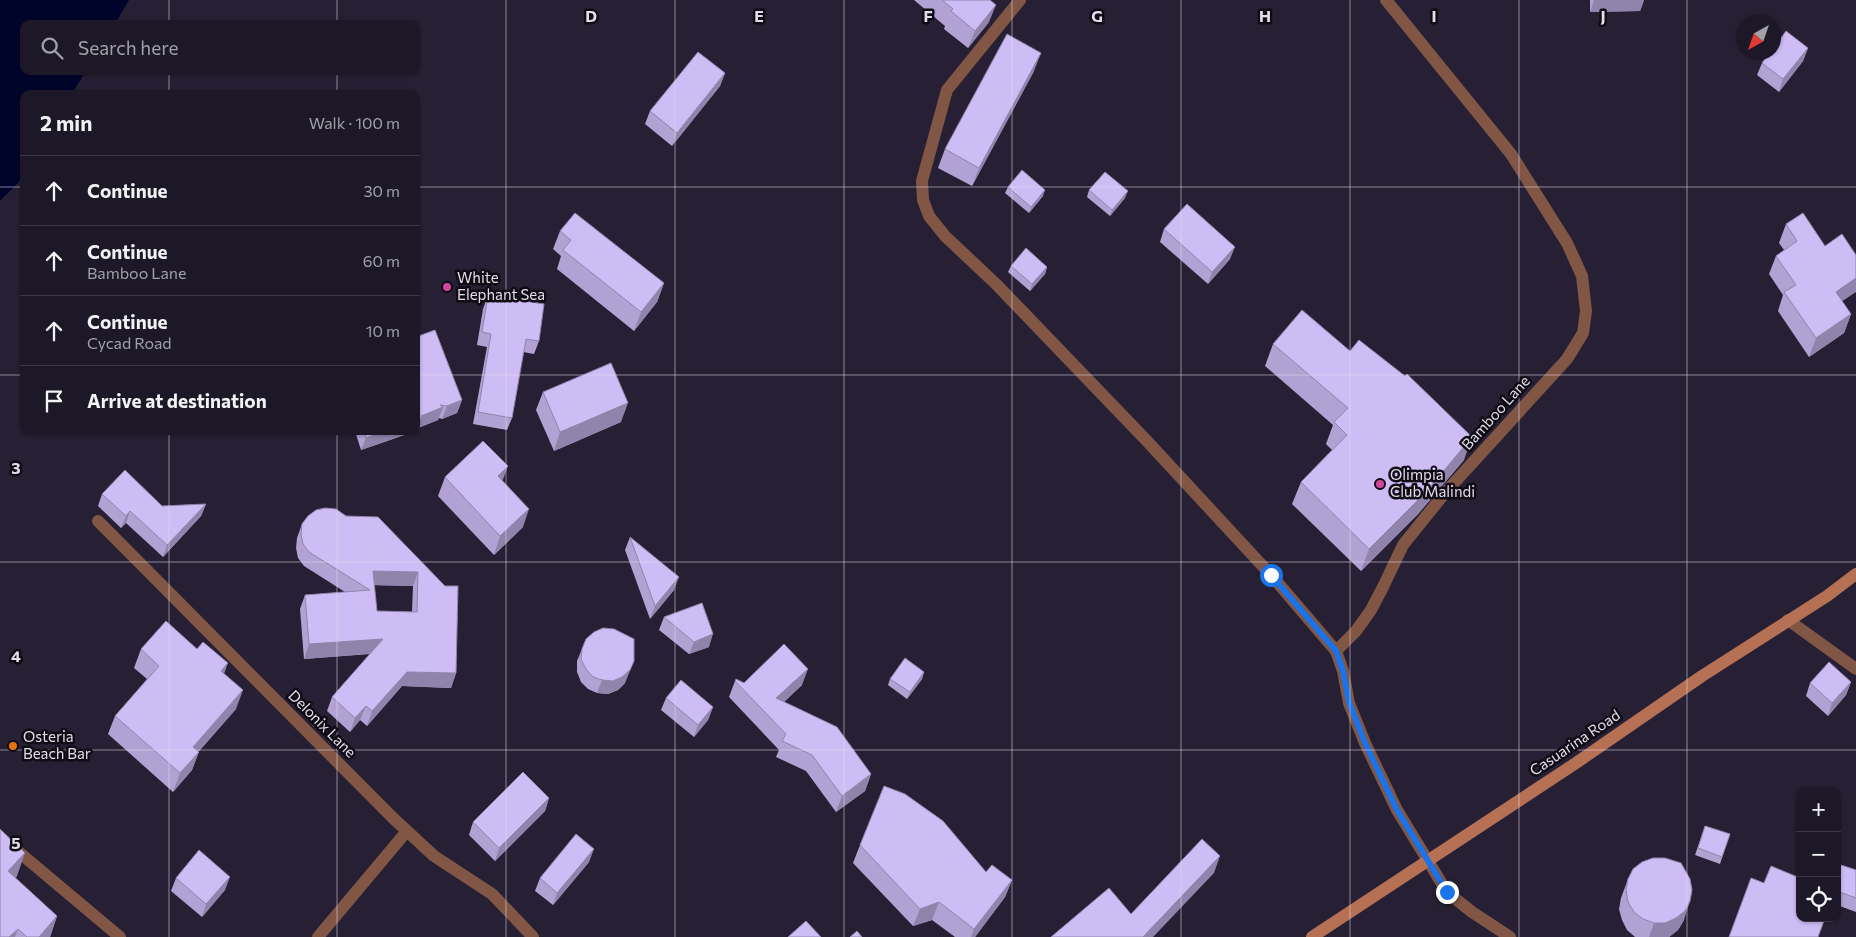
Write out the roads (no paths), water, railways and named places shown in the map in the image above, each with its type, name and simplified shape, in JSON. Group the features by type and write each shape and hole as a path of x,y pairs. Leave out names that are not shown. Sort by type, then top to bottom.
{"street":[{"path":"1020,0 948,90 922,181 922,200 929,216 945,236 997,285 1153,447 1271,575 1336,651 1343,671 1349,702 1365,743 1397,810 1447,892 1472,912 1510,937"},
{"name":"Bamboo Lane","path":"1336,651 1356,631 1371,610 1402,545 1444,494 1567,359 1583,333 1586,311 1582,276 1567,243 1511,154 1386,0"},
{"name":"Delonix Lane","path":"98,521 407,831 434,856 492,894 533,937"},
{"name":"Casuarina Road","path":"1312,937 1576,763 1788,620 1827,596 1856,574"},
{"path":"1788,620 1856,669"},
{"path":"318,937 407,831"},
{"path":"14,848 120,937"}],"water":[{"path":"0,0 129,0 117,20 20,20 20,75 84,75 74,90 20,90 20,180 0,201"}],"place":[{"name":"White Elephant Sea","path":"447,287"},
{"name":"Olimpia Club Malindi","path":"1380,484"},
{"name":"Osteria Beach Bar","path":"13,746"}]}
